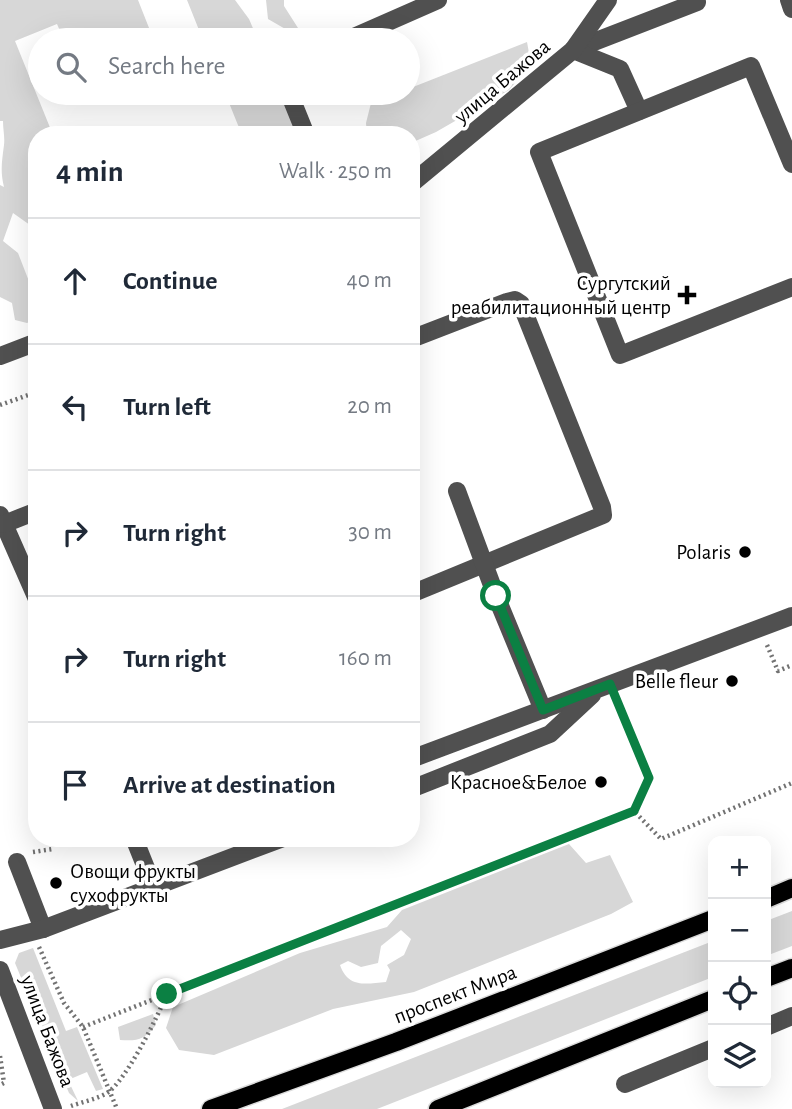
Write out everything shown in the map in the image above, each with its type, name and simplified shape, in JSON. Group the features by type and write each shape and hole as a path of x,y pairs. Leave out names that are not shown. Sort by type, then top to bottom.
{"main road":[{"path":"771,897 792,888"},
{"name":"проспект Мира","path":"211,1109 396,1042 708,921"},
{"path":"771,976 792,968"},
{"path":"438,1109 708,1001"}],"street":[{"path":"367,28 401,8 438,0"},
{"name":"улица Бажова","path":"420,177 573,50 608,0"},
{"path":"789,0 792,9"},
{"path":"573,50 697,2"},
{"path":"573,50 620,69 639,111"},
{"path":"792,164 751,66 539,152 620,355 792,287"},
{"path":"294,105 302,126"},
{"path":"420,336 507,302 515,300 521,304 603,515 420,590"},
{"path":"0,356 28,345"},
{"path":"457,491 543,710"},
{"path":"28,513 2,520 28,579"},
{"path":"420,756 792,616"},
{"path":"420,786 550,734 604,687"},
{"path":"480,734 489,759"},
{"path":"138,847 154,888"},
{"path":"0,940 38,930 260,847"},
{"path":"17,862 38,930"},
{"name":"улица Бажова","path":"0,970 53,1109"},
{"path":"771,1025 792,1016"},
{"path":"625,1084 708,1050"}],"path":[{"path":"0,405 28,395"},
{"path":"760,628 778,671 792,665"},
{"path":"83,1027 634,811 649,778 604,687"},
{"path":"634,811 661,839 792,783"},
{"path":"38,930 64,1003 83,1027 117,1109"},
{"path":"64,1109 109,1092 141,1047 167,994"},
{"path":"0,1056 4,1083 0,1085"}],"shaded area":[{"path":"0,0 138,0 149,28 59,28 57,24 47,28 28,28 28,36 15,41 28,73 28,105 41,105 49,126 28,126 28,224 13,213 3,241 18,253 28,279 27,323 15,320 12,303 0,297 0,185 4,187 4,139 3,121 0,121"},
{"path":"187,0 235,0 253,28 198,28"},
{"path":"266,0 284,0 284,6 298,28 284,28 268,19"},
{"path":"527,42 531,64 509,90 436,132 420,139 420,126 366,126 370,105 420,105 420,84"},
{"path":"230,105 287,105 295,126 238,126"},
{"path":"569,844 586,863 610,855 633,902 611,914 414,992 333,1009 214,1055 179,1050 166,1028 173,1007 300,953 387,927 402,910","holes":["401,930 411,939 404,955 387,965 390,970 386,982 358,983 348,978 340,965 348,961 361,967 378,963 381,946"]},
{"path":"792,911 792,946 771,954 771,919"},
{"path":"708,943 708,979 377,1109 282,1109"},
{"path":"33,948 66,1031 77,1027 103,1089 96,1091 87,1072 68,1080 78,1101 69,1093 15,963 19,953"},
{"path":"153,1014 156,1025 148,1034 136,1040 120,1040 118,1027"}],"place":[{"name":"Сургутский реабилитационный центр","path":"687,295"},
{"name":"Polaris","path":"745,552"},
{"name":"Belle fleur","path":"732,681"},
{"name":"Красное&Белое","path":"601,782"},
{"name":"Овощи фрукты сухофрукты","path":"56,883"}],"route":[{"path":"167,994 634,811 649,778 610,684 543,710 496,596"}]}
